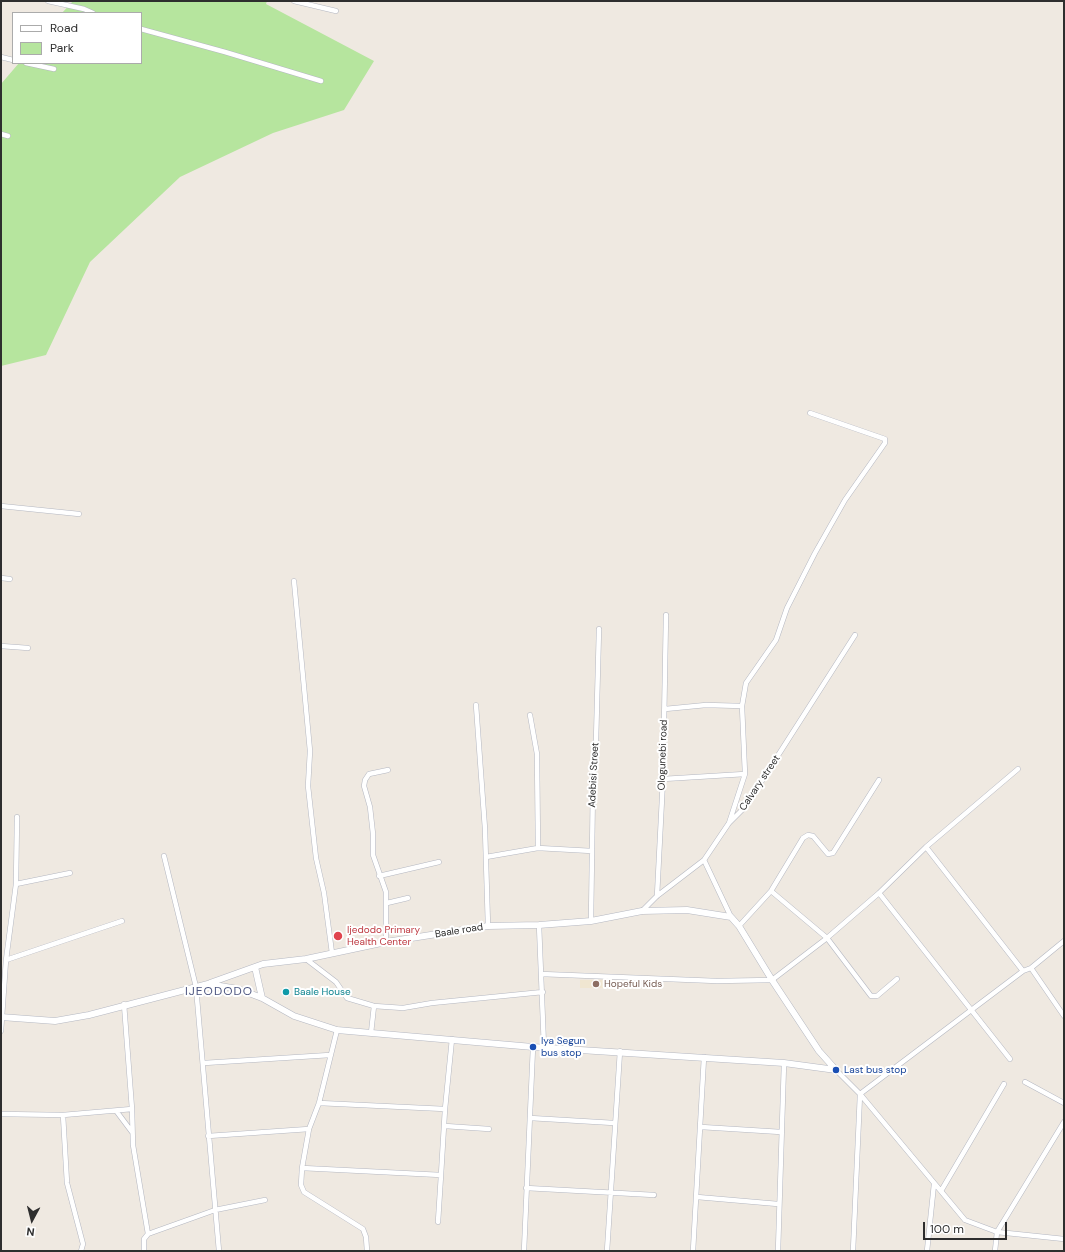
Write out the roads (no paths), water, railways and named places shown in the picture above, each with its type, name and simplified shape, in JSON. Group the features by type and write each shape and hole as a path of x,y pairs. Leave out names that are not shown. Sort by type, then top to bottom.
{"street":[{"path":"48,1 84,9 91,12"},
{"path":"294,1 336,11"},
{"path":"142,29 229,53 322,81"},
{"path":"1,57 12,60"},
{"path":"31,64 54,69"},
{"path":"1,134 8,136"},
{"path":"729,823 745,774 742,706 746,683 776,640 787,608 844,500 885,443 884,439 810,413"},
{"path":"1,506 79,514"},
{"path":"1,578 10,579"},
{"path":"294,581 310,751 308,786 316,858 324,893 332,953"},
{"name":"Ologunebi road","path":"657,896 663,779 666,615"},
{"name":"Adebisi Street","path":"591,921 599,629"},
{"name":"Calvary street","path":"642,911 657,896 704,860 729,823 745,807 855,634"},
{"path":"1,646 28,648"},
{"path":"476,705 486,857 488,926"},
{"path":"665,709 706,706 742,706"},
{"path":"530,715 537,754 538,848"},
{"path":"542,974 724,981 772,980 827,938 879,893 926,847 1018,769"},
{"path":"386,942 386,892 379,876 373,855 373,834 370,807 364,786 365,780 369,774 388,770"},
{"path":"663,779 745,774"},
{"path":"739,926 771,891 803,838 808,835 813,836 828,854 833,853 879,780"},
{"path":"1,1031 6,960 16,884 17,817"},
{"path":"926,847 1023,971"},
{"path":"486,857 538,848 592,851"},
{"path":"164,856 196,987 204,1063 208,1136 219,1251"},
{"path":"704,860 731,917 739,926 772,980 819,1050 860,1094 965,1220 997,1232 1064,1239"},
{"path":"379,876 439,862"},
{"path":"16,884 70,873"},
{"path":"771,891 827,938 871,996 877,996 897,979"},
{"path":"879,893 1010,1059"},
{"path":"386,903 408,898"},
{"name":"Baale road","path":"2,1018 55,1021 89,1015 124,1004 208,984 263,964 306,959 386,942 488,926 539,925 591,921 642,911 687,910 731,917"},
{"path":"6,960 122,921"},
{"path":"539,925 543,992 544,1047"},
{"path":"860,1094 1023,971 1031,968 1064,941"},
{"path":"306,959 336,982 347,998 374,1006 403,1008 432,1003 543,992"},
{"path":"255,967 262,998"},
{"path":"1031,968 1064,1016"},
{"path":"208,984 238,989 262,998 294,1016 337,1030 533,1047 620,1051 784,1063 836,1070"},
{"path":"124,1004 132,1109 132,1132 148,1234"},
{"path":"371,1033 374,1006"},
{"path":"337,1030 310,1130 302,1168 302,1189 304,1192 363,1229 366,1237 367,1251"},
{"path":"438,1222 445,1109 452,1039"},
{"path":"524,1251 533,1047"},
{"path":"607,1251 614,1123 620,1051"},
{"path":"204,1063 330,1054"},
{"path":"693,1251 704,1057"},
{"path":"778,1251 778,1204 784,1063"},
{"path":"1025,1082 1064,1103"},
{"path":"940,1191 1004,1084"},
{"path":"852,1251 860,1094"},
{"path":"318,1103 445,1109"},
{"path":"1,1114 63,1115 117,1112 132,1109"},
{"path":"117,1112 132,1132"},
{"path":"63,1115 67,1184 83,1244 81,1251"},
{"path":"530,1118 614,1123"},
{"path":"995,1251 997,1232 1064,1122"},
{"path":"445,1126 489,1129"},
{"path":"701,1127 781,1132"},
{"path":"208,1136 310,1130"},
{"path":"302,1168 441,1176"},
{"path":"927,1251 934,1184"},
{"path":"526,1188 654,1195"},
{"path":"697,1197 778,1204"},
{"path":"144,1251 144,1239 148,1234 215,1210 265,1200"}],"place":[{"name":"Ijedodo Primary Health Center","path":"338,936"},
{"name":"Hopeful Kids","path":"596,984"},
{"name":"Baale House","path":"286,992"},
{"name":"Iya Segun bus stop","path":"533,1047"},
{"name":"Last bus stop","path":"836,1070"}],"district":[{"name":"IJEODODO","path":"219,992"}]}
